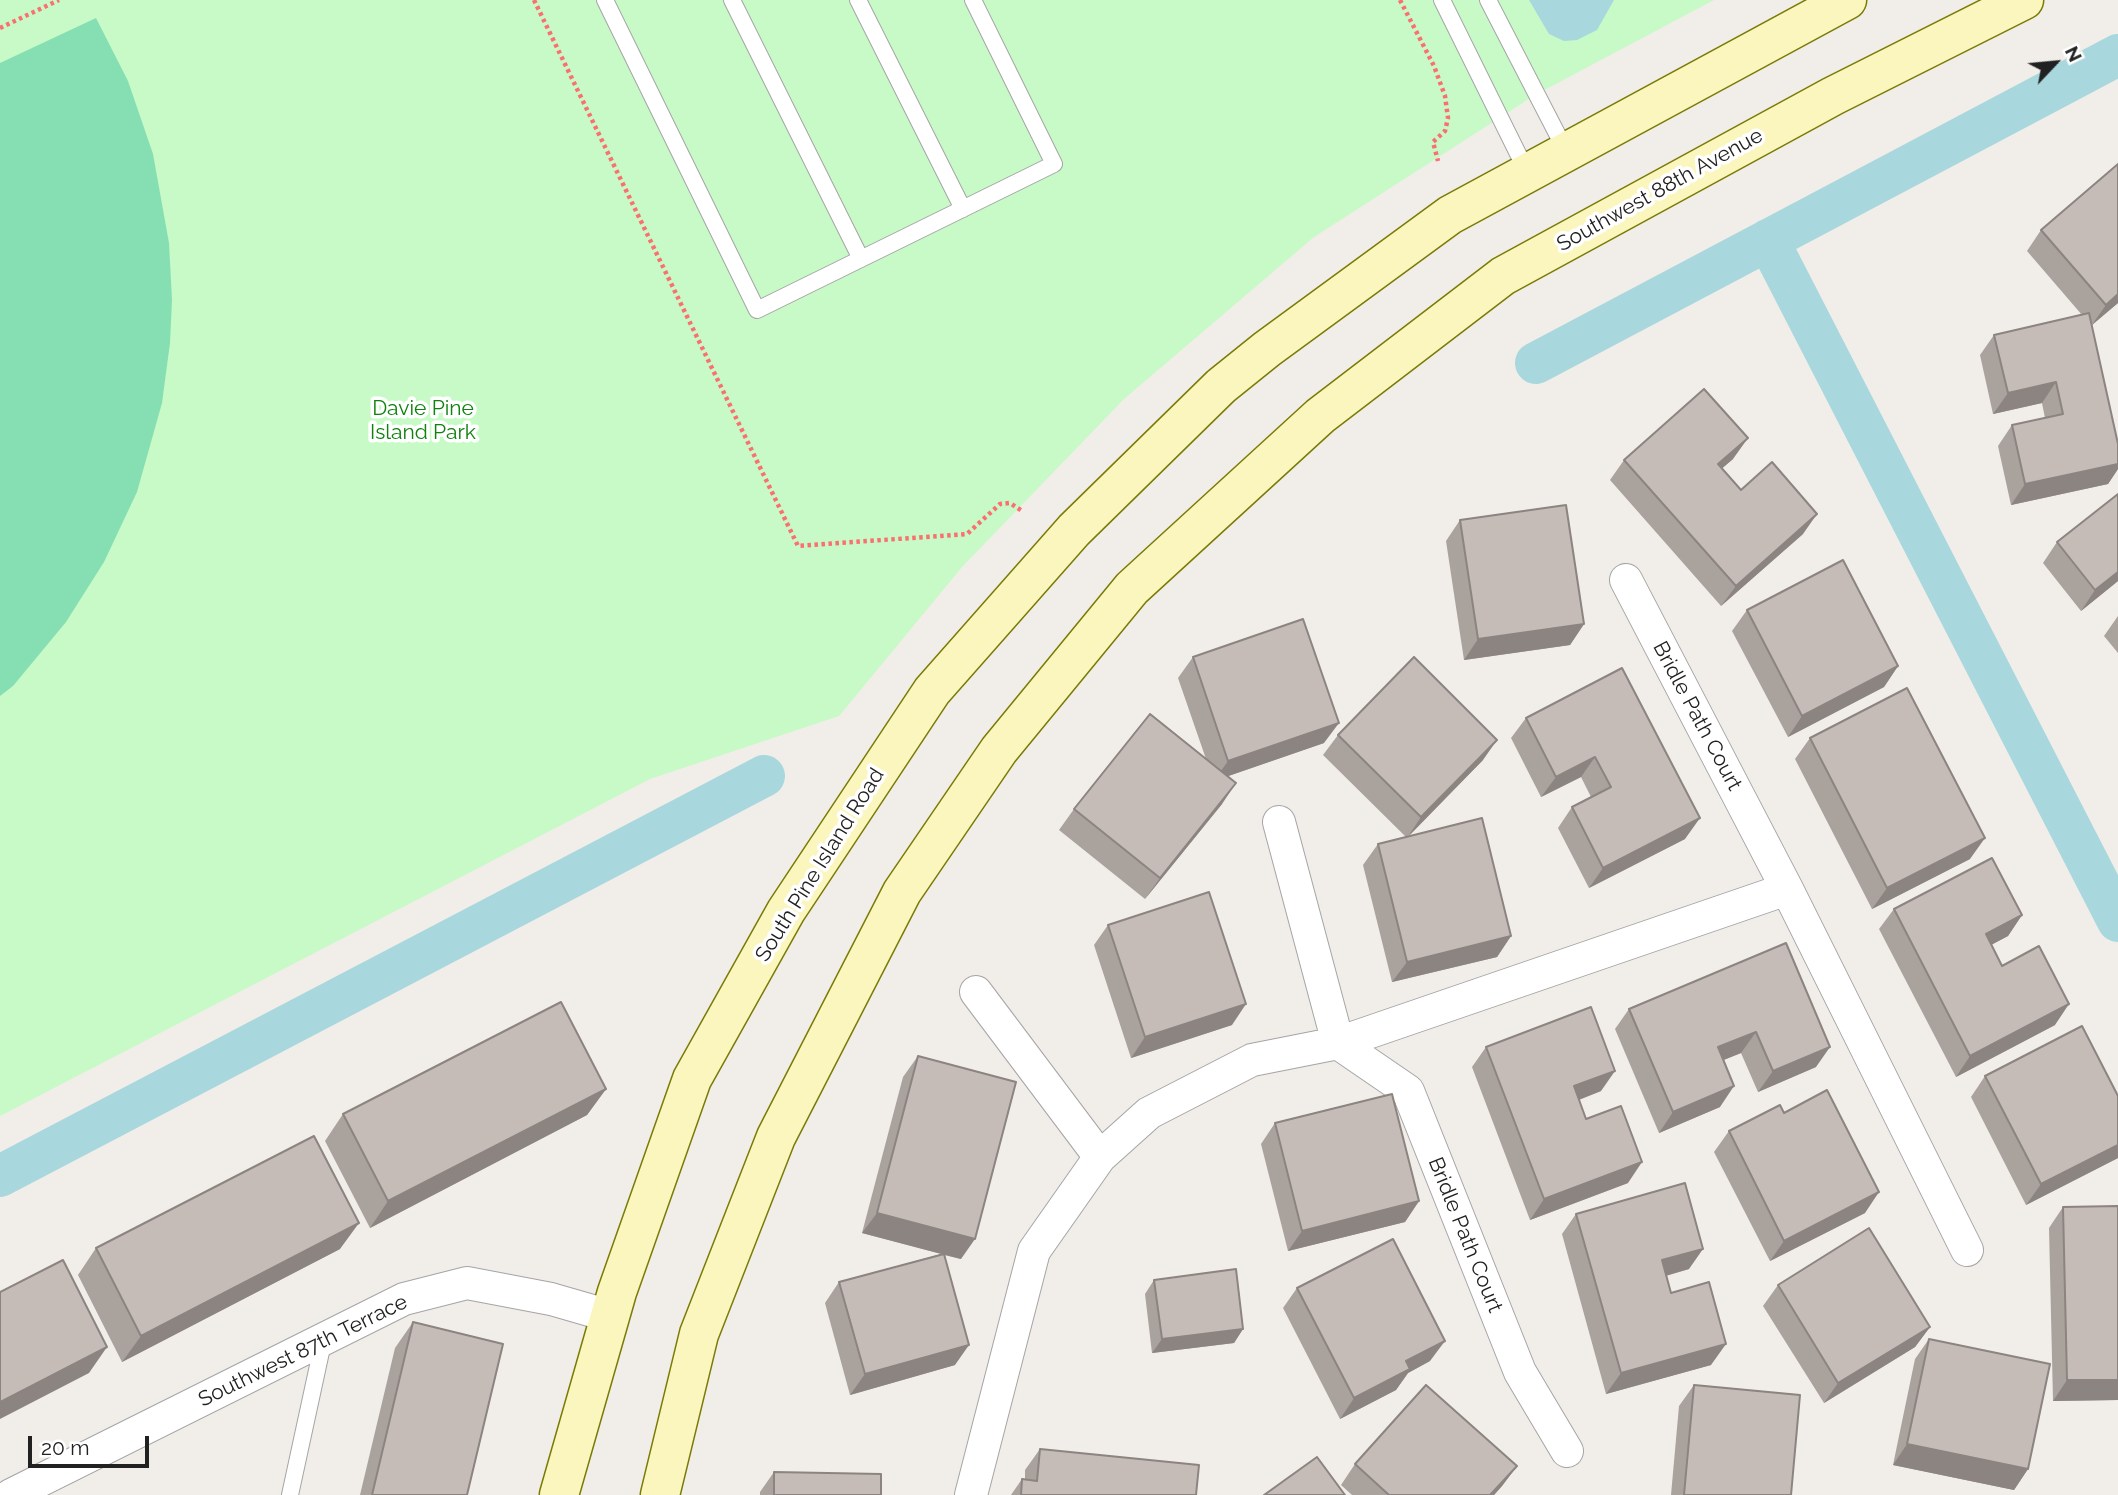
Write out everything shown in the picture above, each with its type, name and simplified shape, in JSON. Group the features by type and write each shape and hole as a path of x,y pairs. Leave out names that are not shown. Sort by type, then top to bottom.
{"main road":[{"path":"1527,173 1847,0"},
{"name":"Southwest 88th Avenue","path":"660,1495 699,1334 776,1137 902,892 999,750 1132,588 1320,416 1503,276 1833,96 2024,0"},
{"name":"South Pine Island Road","path":"559,1495 610,1316 692,1079 786,911 932,691 1074,530 1221,386 1267,349 1450,215 1527,173"}],"street":[{"name":"Bridle Path Court","path":"1626,580 1787,889 1966,1250"},
{"path":"1279,822 1338,1043"},
{"path":"971,1495 1034,1251 1100,1157 1149,1113 1252,1060 1338,1043 1787,889"},
{"path":"976,992 1100,1157"},
{"name":"Bridle Path Court","path":"1338,1043 1408,1091 1520,1372 1567,1451"},
{"name":"Southwest 87th Terrace","path":"11,1495 404,1299 467,1283 551,1298 610,1316"}],"lane":[{"path":"605,0 757,310 1054,164 973,0"},
{"path":"732,0 861,259"},
{"path":"858,0 963,209"},
{"path":"1442,0 1527,173"},
{"path":"1488,0 1566,151"},
{"path":"290,1495 324,1338"}],"path":[{"path":"0,28 59,0"},
{"path":"534,0 798,545 967,534 1000,504 1010,503 1022,511"},
{"path":"1400,0 1434,66 1445,96 1448,118 1445,131 1433,142 1438,161"}],"green space":[{"name":"Davie Pine Island Park","path":"0,0 1714,0 1535,95 1314,237 1124,399 962,567 839,716 650,779 0,1116"},
{"path":"96,18 128,81 153,154 169,243 172,300 170,343 162,403 137,492 104,562 66,622 13,686 0,696 0,63"}],"water":[{"path":"1529,0 1614,0 1597,30 1577,40 1564,41 1549,34"}],"building":[{"path":"2118,164 2118,294 2106,305 2041,230"},
{"path":"2089,313 2118,444 2118,464 2025,484 2012,425 2063,414 2056,382 2008,393 1994,335"},
{"path":"1704,389 1748,438 1718,464 1741,490 1772,462 1817,514 1736,586 1624,460"},
{"path":"2118,494 2118,572 2095,590 2057,542"},
{"path":"1566,505 1584,624 1478,639 1460,520"},
{"path":"1843,560 1898,666 1802,716 1747,610"},
{"path":"1303,619 1339,723 1228,761 1193,657"},
{"path":"1414,657 1497,740 1421,817 1338,735"},
{"path":"1622,668 1700,818 1603,868 1572,807 1611,787 1595,757 1556,777 1526,718"},
{"path":"1907,688 1985,838 1887,888 1810,738"},
{"path":"1150,714 1236,783 1160,878 1074,809"},
{"path":"1482,818 1511,936 1407,962 1378,844"},
{"path":"1992,858 2022,915 1986,934 2002,966 2039,946 2069,1004 1970,1056 1894,909"},
{"path":"1209,892 1246,1004 1145,1037 1108,925"},
{"path":"1786,943 1830,1047 1773,1071 1756,1032 1718,1047 1734,1086 1673,1112 1629,1009"},
{"path":"561,1002 606,1089 388,1201 343,1114"},
{"path":"1591,1007 1615,1071 1574,1086 1586,1119 1621,1106 1642,1162 1544,1199 1486,1047"},
{"path":"2082,1026 2118,1096 2118,1145 2041,1184 1985,1076"},
{"path":"918,1056 1016,1082 975,1239 877,1213"},
{"path":"1827,1090 1879,1192 1784,1241 1729,1131 1780,1105 1784,1113"},
{"path":"1392,1094 1419,1201 1302,1231 1275,1123"},
{"path":"314,1136 359,1223 141,1336 96,1248"},
{"path":"1685,1183 1703,1249 1662,1260 1671,1293 1709,1282 1726,1344 1621,1373 1576,1214"},
{"path":"2118,1206 2118,1380 2067,1380 2063,1207"},
{"path":"1869,1228 1930,1327 1838,1383 1778,1285"},
{"path":"1393,1239 1445,1341 1406,1361 1410,1369 1354,1398 1297,1288"},
{"path":"944,1254 969,1345 865,1374 839,1282"},
{"path":"63,1260 107,1347 0,1402 0,1292"},
{"path":"1236,1269 1243,1329 1162,1339 1154,1280"},
{"path":"413,1322 503,1344 467,1495 372,1495"},
{"path":"1929,1339 2050,1364 2028,1469 1907,1444"},
{"path":"1426,1385 1517,1466 1490,1495 1389,1495 1355,1464"},
{"path":"1694,1385 1800,1395 1791,1495 1684,1495"},
{"path":"1040,1449 1199,1465 1196,1495 1021,1495 1022,1479 1037,1481"},
{"path":"1317,1457 1345,1495 1264,1495"},
{"path":"774,1472 881,1474 881,1495 774,1495"}],"waterway":[{"path":"1536,363 2118,55"},
{"path":"1768,240 2118,921"},
{"path":"0,1176 764,776"}]}
